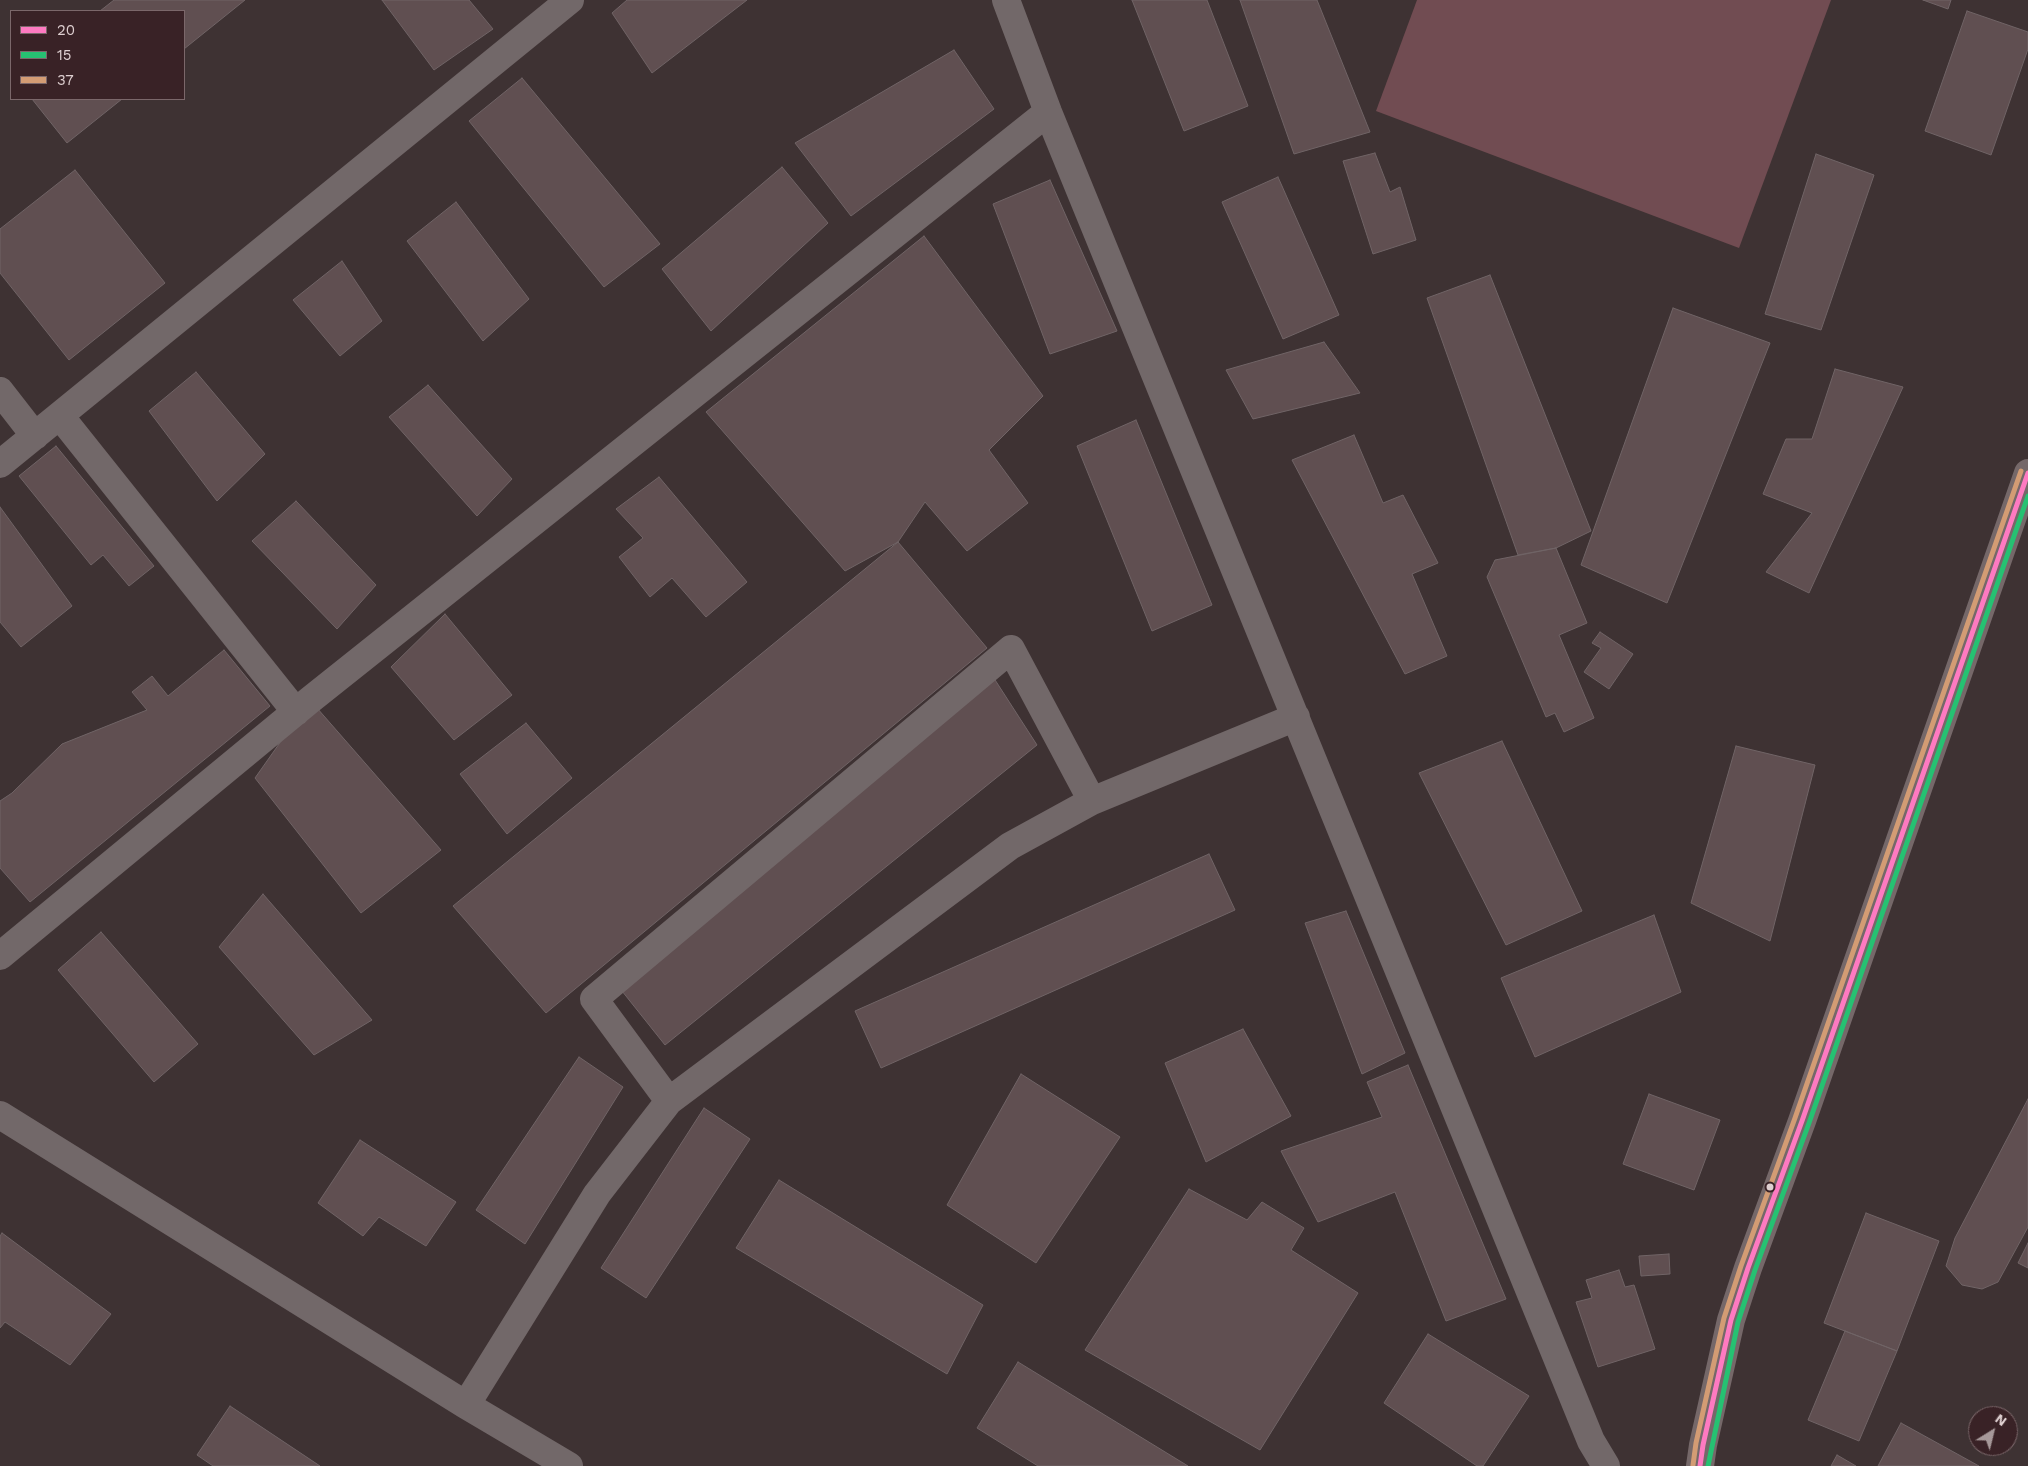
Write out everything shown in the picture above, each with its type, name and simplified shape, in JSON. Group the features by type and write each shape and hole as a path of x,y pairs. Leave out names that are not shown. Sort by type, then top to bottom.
{"main road":[{"path":"1700,1466 1731,1320 1748,1268 1802,1121 2028,473"}],"lane":[{"path":"0,464 570,0"},
{"path":"1006,0 1048,112 1591,1441 1606,1466"},
{"path":"0,956 296,712 1048,112"},
{"path":"0,391 35,436"},
{"path":"60,416 296,712"},
{"path":"669,1101 594,998 1011,649 1092,801"},
{"path":"466,1405 597,1194 669,1101 1010,846 1092,801 1296,717"},
{"path":"0,1115 466,1405 569,1466"}],"shaded area":[{"path":"1417,0 1831,0 1739,248 1376,111"}],"building":[{"path":"114,0 245,0 185,48 185,10 101,10"},
{"path":"382,0 469,0 493,29 434,70"},
{"path":"627,0 747,0 652,73 612,13"},
{"path":"1132,0 1207,0 1248,106 1184,131"},
{"path":"1240,0 1317,0 1370,132 1294,154"},
{"path":"1923,0 1951,0 1948,9"},
{"path":"1967,11 2028,32 2028,49 1991,155 1925,131"},
{"path":"954,50 994,109 851,216 795,143"},
{"path":"522,78 660,244 604,287 469,121"},
{"path":"33,100 121,100 67,143"},
{"path":"1375,153 1390,192 1400,187 1416,240 1373,254 1343,161"},
{"path":"1816,154 1874,175 1821,330 1765,314"},
{"path":"782,167 828,223 711,331 662,269"},
{"path":"75,170 165,283 69,360 0,273 0,229"},
{"path":"1278,177 1339,315 1283,339 1222,202"},
{"path":"1050,180 1117,331 1050,354 993,204"},
{"path":"456,202 529,299 483,341 407,241"},
{"path":"924,236 1043,396 989,450 1028,503 967,551 925,502 898,542 845,571 706,412"},
{"path":"342,261 382,321 340,356 293,300"},
{"path":"1490,275 1591,531 1556,548 1518,555 1427,298"},
{"path":"1673,308 1770,343 1667,603 1581,565"},
{"path":"1324,342 1360,393 1253,419 1226,370"},
{"path":"1835,369 1903,387 1809,593 1766,572 1812,513 1763,494 1786,439 1812,439"},
{"path":"196,372 265,454 217,501 149,411"},
{"path":"428,385 512,479 477,516 389,417"},
{"path":"1136,420 1212,605 1152,631 1077,446"},
{"path":"1354,435 1383,503 1403,495 1438,563 1412,574 1447,656 1405,674 1292,460"},
{"path":"56,446 154,566 129,586 103,555 91,565 19,476"},
{"path":"659,477 747,582 706,617 672,578 650,597 619,557 643,538 616,509"},
{"path":"296,501 376,585 337,629 252,541"},
{"path":"0,507 72,606 21,647 0,622"},
{"path":"898,542 987,648 546,1013 453,906"},
{"path":"1556,548 1587,623 1559,635 1594,718 1564,732 1555,713 1546,717 1487,577 1495,560"},
{"path":"445,614 512,695 454,740 391,667"},
{"path":"1600,632 1633,654 1609,689 1584,672 1601,648 1592,643"},
{"path":"224,650 270,706 30,902 0,868 0,801 12,793 62,744 147,710 132,692 152,676 168,696"},
{"path":"988,669 1037,745 665,1045 614,981"},
{"path":"310,700 441,850 361,913 255,778"},
{"path":"526,723 572,778 507,834 460,774"},
{"path":"1502,741 1582,911 1506,945 1419,773"},
{"path":"1736,746 1815,765 1770,941 1691,903"},
{"path":"1209,854 1235,910 881,1068 855,1011"},
{"path":"263,894 372,1020 314,1055 219,947"},
{"path":"1346,911 1405,1053 1362,1074 1305,923"},
{"path":"1654,915 1681,992 1535,1057 1501,978"},
{"path":"101,932 198,1044 154,1082 58,970"},
{"path":"1243,1029 1291,1116 1206,1162 1165,1063"},
{"path":"579,1057 623,1087 525,1244 476,1210"},
{"path":"1408,1065 1506,1299 1446,1321 1395,1192 1318,1222 1281,1151 1382,1117 1367,1082"},
{"path":"1021,1074 1120,1137 1036,1263 947,1205"},
{"path":"1649,1094 1720,1120 1694,1190 1623,1164"},
{"path":"2028,1099 2028,1227 1998,1282 1982,1289 1962,1285 1946,1266 1955,1238"},
{"path":"704,1108 750,1139 646,1298 601,1268"},
{"path":"360,1140 456,1202 426,1246 379,1217 363,1236 318,1203"},
{"path":"779,1180 983,1305 947,1374 736,1248"},
{"path":"1189,1189 1247,1220 1262,1202 1304,1228 1291,1250 1358,1293 1260,1450 1085,1350"},
{"path":"1866,1213 1939,1241 1897,1351 1824,1323"},
{"path":"2,1233 111,1314 70,1365 5,1322 0,1328 0,1236"},
{"path":"2028,1243 2028,1268 2018,1263"},
{"path":"1669,1254 1670,1274 1641,1276 1639,1256"},
{"path":"1619,1270 1625,1287 1634,1285 1655,1349 1598,1367 1576,1302 1592,1298 1586,1280"},
{"path":"1845,1331 1897,1351 1859,1441 1808,1420"},
{"path":"1428,1334 1529,1396 1483,1466 1477,1466 1384,1403"},
{"path":"1018,1362 1188,1466 1038,1466 977,1428"},
{"path":"230,1406 320,1466 213,1466 197,1455"},
{"path":"1901,1423 1979,1466 1878,1466"},
{"path":"1837,1455 1856,1466 1831,1466"}],"transit line":[{"name":"37","path":"1693,1465 1696,1443 1724,1318 1741,1266 1795,1118 2021,471"},
{"name":"20","path":"1700,1466 1731,1320 1748,1268 1802,1121 2028,473"},
{"name":"15","path":"1708,1466 1738,1322 1755,1270 1809,1123 2028,496"}]}
